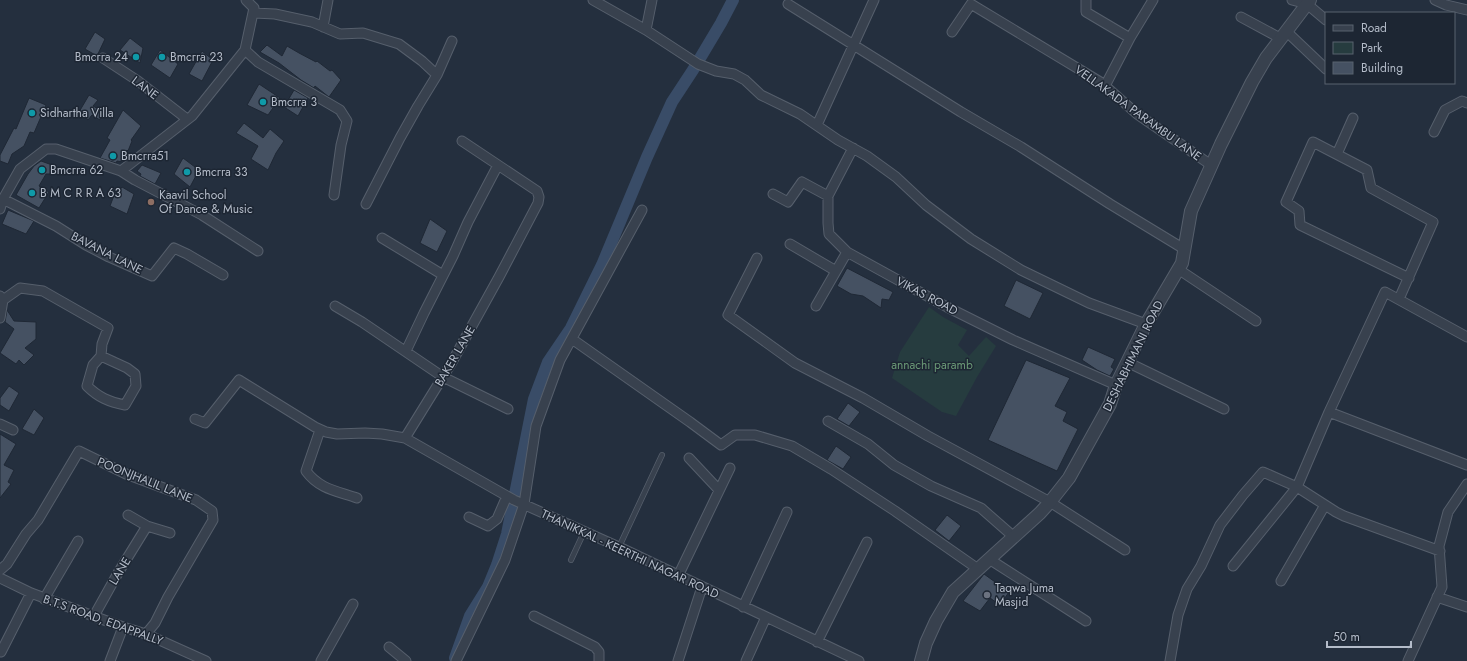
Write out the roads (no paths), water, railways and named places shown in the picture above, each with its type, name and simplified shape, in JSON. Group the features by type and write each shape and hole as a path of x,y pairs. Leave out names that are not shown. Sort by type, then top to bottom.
{"street":[{"path":"121,171 192,116 245,50 254,8 246,0"},
{"path":"323,27 328,0"},
{"path":"593,0 646,30 698,64 734,74 745,80 762,95 800,114 838,140 867,156 896,177 926,205 971,239 1021,270 1089,303 1146,324"},
{"path":"646,30 652,0"},
{"path":"816,125 874,0"},
{"path":"1086,0 1086,12 1130,38"},
{"path":"1105,86 1130,38 1153,0"},
{"path":"1292,0 1309,2 1325,19"},
{"path":"1435,0 1446,5 1467,9"},
{"name":"DESHABHIMANI ROAD","path":"921,661 926,643 936,621 953,592 1050,502 1070,478 1110,404 1116,385 1146,324 1182,263 1191,211 1211,165 1252,82 1266,58 1283,34 1309,2"},
{"path":"788,4 1184,249"},
{"name":"VELLAKADA PARAMBU LANE","path":"952,32 971,4 1105,86 1137,114 1211,165"},
{"path":"253,13 275,14 312,22 340,34 363,34 399,44 422,61 437,75"},
{"path":"1241,17 1283,34 1325,68"},
{"path":"366,204 407,125 437,75 452,41"},
{"path":"245,50 258,62 340,110 347,121 341,145 334,195"},
{"name":"LANE","path":"103,58 138,81 187,120"},
{"path":"1434,132 1445,110 1462,101 1467,103"},
{"path":"1337,154 1354,118"},
{"name":"BAKER LANE","path":"404,438 443,377 499,277 538,203 539,197 537,191 462,141"},
{"path":"1399,299 1409,278 1434,222 1371,188 1367,170 1313,142 1286,202 1299,211 1300,225 1409,278"},
{"name":"VIKAS ROAD","path":"853,148 828,196 828,223 830,234 847,252 947,307 987,327 1116,385"},
{"path":"0,210 3,199 20,169 46,149 56,149 121,171 202,215 258,251"},
{"path":"406,352 468,222 498,164"},
{"path":"773,194 788,202 802,182 828,196"},
{"name":"BAVANA LANE","path":"3,199 56,226 104,254 152,276 174,248 187,254 223,276"},
{"path":"456,661 505,560 524,504 536,426 560,360 642,210"},
{"path":"382,238 443,275"},
{"path":"790,244 836,271"},
{"path":"816,306 847,252"},
{"path":"757,258 728,315 795,363 863,398 928,436 1050,502 1125,550"},
{"path":"1178,269 1256,321"},
{"path":"0,318 1,298 20,288 42,291 108,328 102,344 101,356 93,365 87,386 93,393 109,402 125,405 136,386 135,374 127,368 101,356"},
{"path":"1233,566 1297,486 1329,412 1385,292 1467,337"},
{"path":"335,306 362,322 443,377 508,409"},
{"path":"572,339 721,445 735,435 755,435 792,446 831,469 895,511 978,569"},
{"path":"1127,362 1224,409"},
{"path":"194,419 205,423 239,380 320,430 337,434 377,434 404,438"},
{"path":"1329,412 1467,465"},
{"path":"828,421 868,444 894,465 931,486 981,508 1014,537"},
{"path":"0,424 13,430"},
{"path":"320,430 306,471 311,478 325,488 357,498"},
{"name":"THANIKKAL - KEERTHI NAGAR ROAD","path":"404,438 494,490 619,547 766,617 817,642 845,658 859,661"},
{"name":"POONJHALIL LANE","path":"0,570 7,564 26,534 38,520 79,451 126,474 196,500 212,511 213,520 155,623 146,634"},
{"path":"689,458 720,490"},
{"path":"678,576 730,468"},
{"path":"1170,661 1181,605 1220,525 1263,472 1297,486 1344,516 1440,551"},
{"path":"1408,661 1442,587 1440,546 1448,512 1467,484"},
{"path":"469,517 488,526 497,519 511,498"},
{"path":"1281,580 1325,505"},
{"path":"743,607 786,512"},
{"path":"128,515 147,526 170,534"},
{"name":"LANE","path":"94,616 147,526"},
{"path":"44,599 78,541"},
{"path":"817,642 867,542"},
{"path":"989,559 1086,621"},
{"name":"B.T.S ROAD, EDAPPALLY","path":"0,578 44,599 146,634 206,661"},
{"path":"678,661 702,587"},
{"path":"1,652 31,593"},
{"path":"1437,597 1467,607"},
{"path":"321,661 353,604"},
{"path":"534,616 595,648 599,652 599,661"},
{"path":"746,661 766,617"},
{"path":"110,661 123,627"},
{"path":"388,647 406,661"}],"lane":[{"path":"619,547 662,455"},
{"path":"571,560 584,532"}],"waterway":[{"path":"455,658 470,616 488,587 507,534 534,399 548,362 571,328 602,265 647,157 672,102 693,70 733,0"}],"place":[{"name":"Bmcrra 24","path":"136,57"},
{"name":"Bmcrra 23","path":"162,57"},
{"name":"Bmcrra 3","path":"263,102"},
{"name":"Sidhartha Villa","path":"32,113"},
{"name":"Bmcrra51","path":"113,156"},
{"name":"Bmcrra 62","path":"42,170"},
{"name":"Bmcrra 33","path":"187,172"},
{"name":"B M C R R A 63","path":"32,193"},
{"name":"Kaavil School Of Dance & Music","path":"151,202"},
{"name":"Taqwa Juma Masjid","path":"987,595"}],"park label":[{"name":"annachi paramb","path":"932,365"}]}
